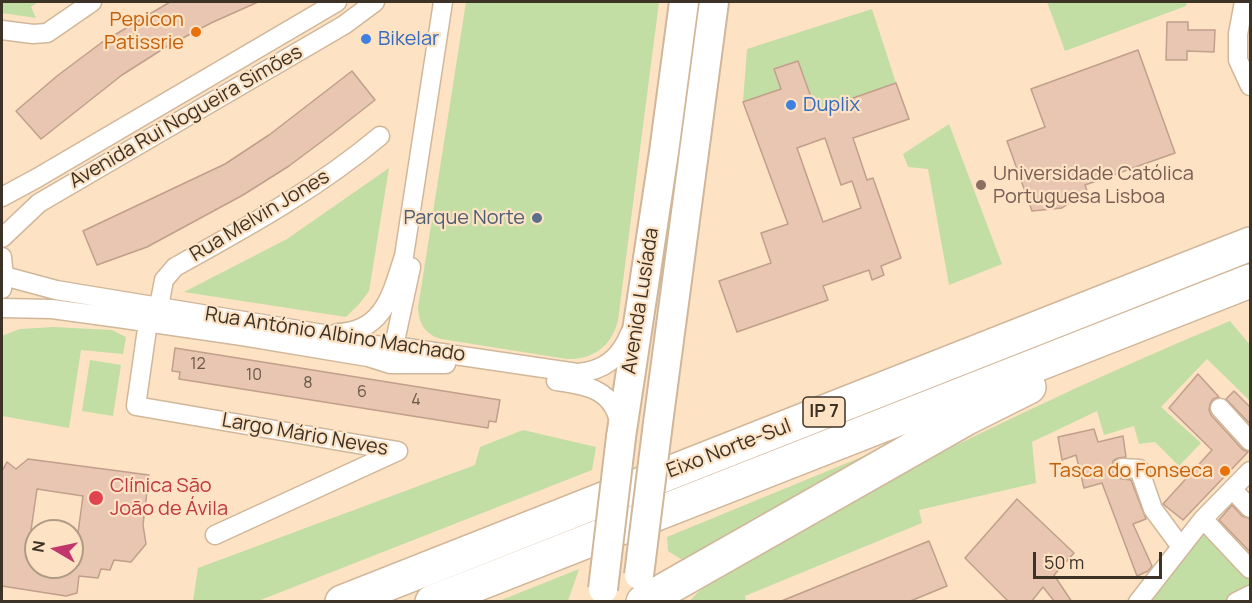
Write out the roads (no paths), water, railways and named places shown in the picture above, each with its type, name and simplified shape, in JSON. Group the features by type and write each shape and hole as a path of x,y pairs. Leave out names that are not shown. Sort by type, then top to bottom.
{"highway":[{"name":"Eixo Norte-Sul","path":"342,602 1251,244"},
{"name":"Eixo Norte-Sul","path":"432,602 1251,281"},
{"path":"639,593 700,569 967,418 1199,300"},
{"path":"671,602 700,569"}],"main road":[{"name":"Avenida Lusíada","path":"603,595 621,437 684,2"},
{"name":"Avenida Lusíada","path":"639,593 658,423 714,2"}],"street":[{"path":"2,30 33,34 47,33 92,2"},
{"name":"Avenida Rui Nogueira Simões","path":"2,198 337,2"},
{"name":"Avenida Rui Nogueira Simões","path":"2,238 39,203 344,24 375,2"},
{"path":"428,2 441,21"},
{"path":"323,334 349,333 364,327 375,320 391,296 404,256 443,2"},
{"path":"368,357 386,352 394,346 412,262 453,2"},
{"path":"1244,2 1238,34 1238,60 1251,86"},
{"name":"Rua Melvin Jones","path":"159,306 164,280 175,267 292,200 340,168 380,136"},
{"path":"2,257 3,283"},
{"name":"Rua António Albino Machado","path":"3,283 159,306 323,334 370,345 394,346 557,371 588,372 606,365 624,348 638,315"},
{"name":"Rua António Albino Machado","path":"2,308 52,309 368,357 390,364 438,363 586,387 598,391 612,404 618,418 621,437"},
{"name":"Largo Mário Neves","path":"148,322 136,406 398,451 215,535"},
{"path":"1220,408 1251,441"},
{"path":"1122,468 1139,469 1153,509 1181,547"},
{"path":"1138,602 1203,519 1251,471"},
{"path":"1232,489 1251,508"},
{"path":"1203,519 1251,569"},
{"path":"1236,602 1251,595"}],"place":[{"name":"Pepicon Patissrie","path":"196,32"},
{"name":"Bikelar","path":"366,39"},
{"name":"Duplix","path":"791,105"},
{"name":"Universidade Católica Portuguesa Lisboa","path":"981,185"},
{"name":"Parque Norte","path":"537,218"},
{"name":"Tasca do Fonseca","path":"1225,471"},
{"name":"Clínica São João de Ávila","path":"96,498"}]}
